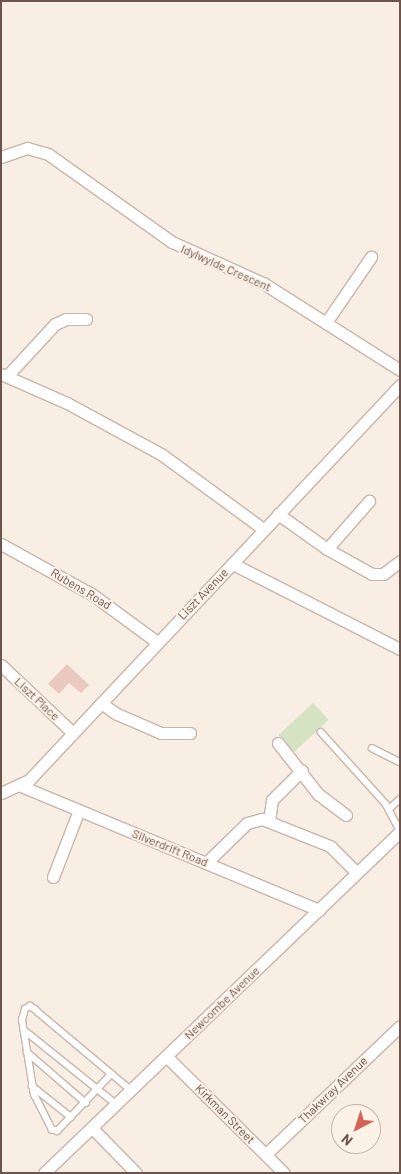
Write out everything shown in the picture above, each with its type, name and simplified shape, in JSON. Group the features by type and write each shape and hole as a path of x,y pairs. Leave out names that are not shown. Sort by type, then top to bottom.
{"street":[{"name":"Idylwylde Crescent","path":"1,157 27,148 48,154 182,248 264,283 327,321 400,370"},
{"path":"327,321 371,257"},
{"path":"86,319 66,319 55,324 4,375 67,403 161,454 263,529"},
{"name":"Liszt Avenue","path":"1,793 21,786 400,386"},
{"path":"327,549 369,501"},
{"path":"278,514 327,549 376,575 386,572 400,561"},
{"name":"Rubens Road","path":"1,544 93,595 156,642"},
{"path":"233,564 400,649"},
{"name":"Liszt Place","path":"1,665 73,732"},
{"path":"101,703 116,714 160,733 190,733"},
{"path":"278,743 302,770 318,794 346,815"},
{"path":"270,821 272,800 302,770"},
{"name":"Silverdrift Road","path":"21,786 319,910"},
{"path":"53,876 78,810"},
{"path":"206,863 252,819 270,821 330,846 357,873"},
{"name":"Newcombe Avenue","path":"44,1173 400,831"},
{"name":"Thakwray Avenue","path":"266,1154 400,1026"},
{"name":"Kirkman Street","path":"166,1056 284,1173"},
{"path":"92,1128 136,1173"}],"lane":[{"path":"321,732 389,809 400,831"},
{"path":"372,748 400,762"},
{"path":"389,809 400,799"},
{"path":"112,1074 58,1131 52,1130 37,1106 32,1086 22,1014 30,1006 132,1090"},
{"path":"24,1030 116,1104"},
{"path":"27,1052 86,1102"},
{"path":"32,1086 71,1117"}],"green space":[{"path":"313,703 329,720 294,752 279,735"}],"building":[{"path":"67,664 89,685 81,693 69,683 59,694 48,684"}]}
